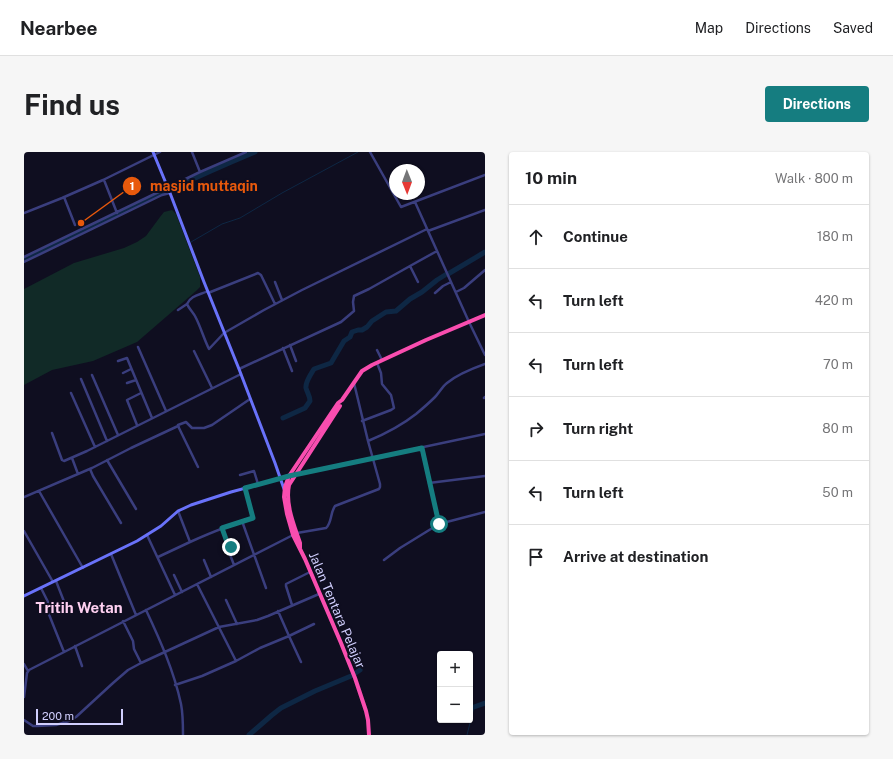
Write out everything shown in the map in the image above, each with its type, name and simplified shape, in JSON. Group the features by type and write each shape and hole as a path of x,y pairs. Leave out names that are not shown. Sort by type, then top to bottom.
{"highway":[{"name":"Jalan Tentara Pelajar","path":"286,492 295,474 362,371 377,362 485,315"},
{"name":"Jalan Tentara Pelajar","path":"342,400 338,403 289,476 285,484 285,502 297,544 320,594 355,678 366,711 369,735"}],"street":[{"path":"24,213 104,180 153,154 160,152"},
{"path":"192,152 200,172"},
{"path":"24,257 168,190 200,172 246,152"},
{"path":"370,152 402,208 485,175"},
{"path":"153,154 241,374 286,492"},
{"path":"104,180 117,213"},
{"path":"24,262 162,195 168,190"},
{"path":"64,197 74,225"},
{"path":"415,202 485,355"},
{"path":"206,352 224,333 282,300 428,230 485,210"},
{"path":"239,369 341,322 354,311 354,296 437,251"},
{"path":"410,266 418,282"},
{"path":"456,292 464,288 485,270"},
{"path":"178,310 187,304 192,297 258,273 261,275 275,304"},
{"path":"275,282 282,300"},
{"path":"434,293 451,282"},
{"path":"187,304 196,317 209,349"},
{"path":"290,345 296,361"},
{"path":"138,347 166,411"},
{"path":"283,348 292,371"},
{"path":"377,350 382,360"},
{"path":"194,351 212,388"},
{"path":"118,361 127,358 152,418"},
{"path":"362,421 394,408 390,396 382,384 381,373 377,362"},
{"path":"368,441 405,422 424,407 446,384 455,377 485,364"},
{"path":"123,373 132,369"},
{"path":"52,433 62,460 64,461 138,426 241,374"},
{"path":"92,375 118,435"},
{"path":"81,379 107,441"},
{"path":"127,383 136,380"},
{"path":"24,697 25,677 28,671 295,534 328,528 330,525 333,508 335,506 379,488 380,484 362,421 354,382"},
{"path":"71,393 95,447"},
{"path":"138,426 127,400 141,393"},
{"path":"24,498 90,469 178,426 179,424 186,422 192,428 206,428 250,399"},
{"path":"178,426 198,467"},
{"path":"24,596 137,541 178,511 191,505 295,474 485,434"},
{"path":"422,448 439,524"},
{"path":"72,458 78,474"},
{"path":"107,460 136,509"},
{"path":"90,469 121,523"},
{"path":"240,475 254,471 258,484"},
{"path":"429,483 485,476"},
{"path":"158,557 222,528 253,518 245,488"},
{"path":"39,491 83,568"},
{"path":"178,511 190,542"},
{"path":"384,560 400,548 439,524 485,512"},
{"path":"242,522 266,588"},
{"path":"222,528 227,542 230,544 231,548 229,552 234,565"},
{"path":"24,531 65,604"},
{"path":"147,535 175,595"},
{"path":"111,554 136,615"},
{"path":"204,560 211,577"},
{"path":"292,605 286,584 310,572"},
{"path":"174,575 182,592"},
{"path":"197,584 236,661"},
{"path":"42,588 48,602 46,607 64,652"},
{"path":"24,720 33,726 56,725 69,722 112,683 128,670 141,663 219,627 257,620 320,594"},
{"path":"226,600 237,624"},
{"path":"146,610 165,652 176,684 182,710 183,735"},
{"path":"278,611 301,662"},
{"path":"123,621 133,641 134,649 141,663"},
{"path":"176,684 202,676 314,624"},
{"path":"75,646 82,666"},
{"path":"24,664 28,671"}],"green space":[{"path":"172,210 176,214 200,277 200,287 137,342 93,361 52,370 24,385 24,289 74,263 124,248 137,242 146,236 164,212"}],"waterway":[{"path":"24,260 138,204 255,152"},
{"path":"191,242 222,224 240,218 282,193 358,152"},
{"path":"448,274 485,252"},
{"path":"283,418 305,408 310,401 306,386 311,373 314,369 331,363 344,341 350,337 352,332 362,330 386,312 396,311 410,299 445,275"},
{"path":"249,735 281,708 315,691 351,676 360,670"},
{"path":"474,707 485,703"},
{"path":"467,735 474,707"}],"place":[{"name":"masjid muttaqin","path":"81,223"}],"district":[{"name":"Tritih Wetan","path":"79,607"}],"route":[{"path":"231,547 227,542 222,528 253,518 245,488 289,476 422,448 439,524"}]}
